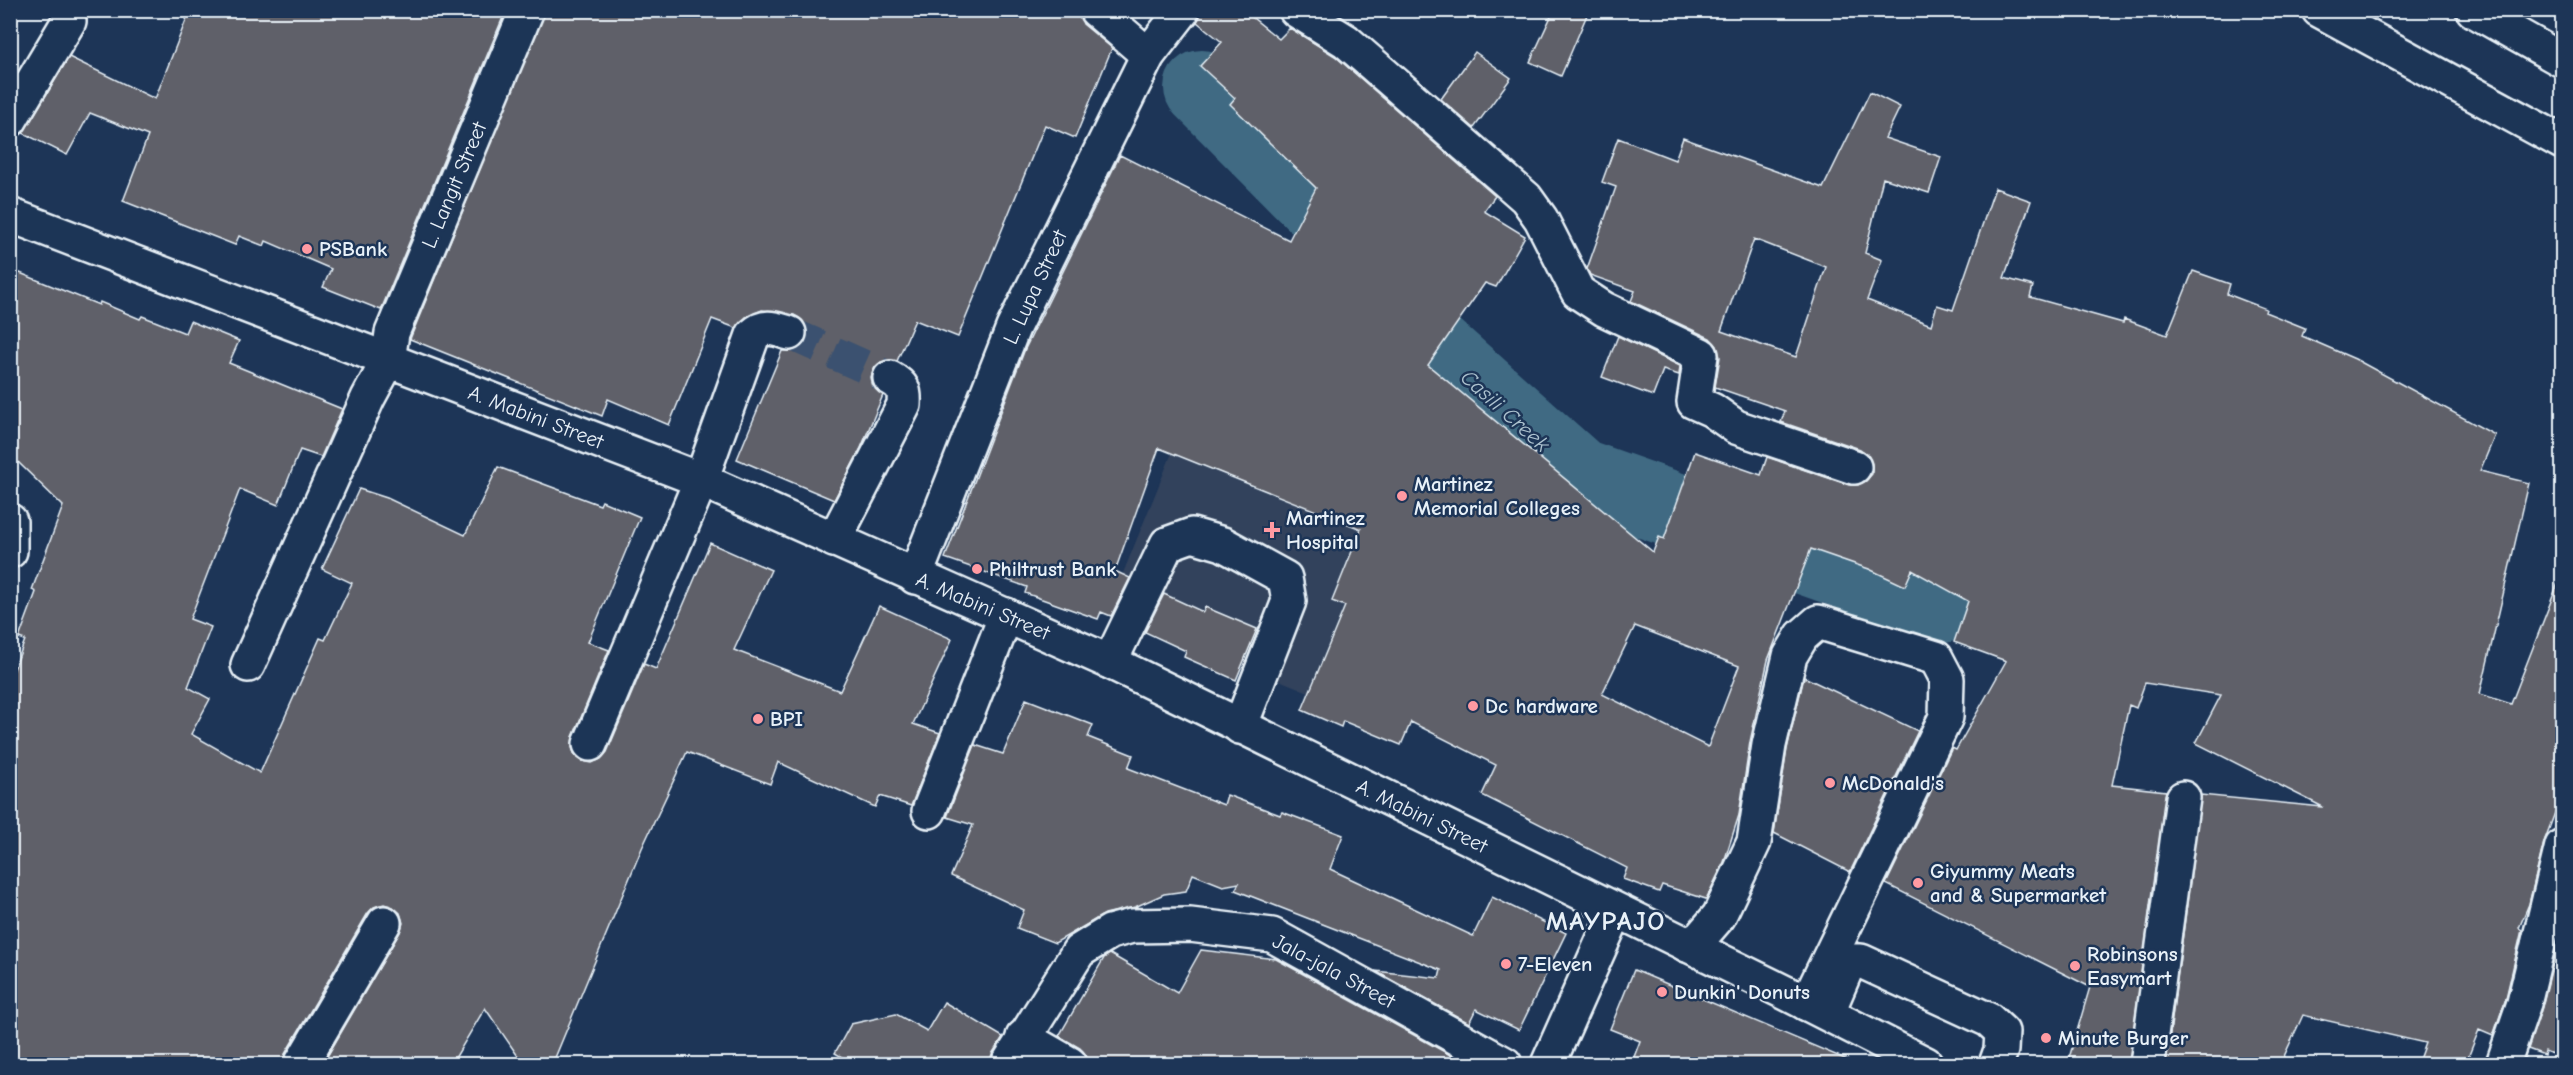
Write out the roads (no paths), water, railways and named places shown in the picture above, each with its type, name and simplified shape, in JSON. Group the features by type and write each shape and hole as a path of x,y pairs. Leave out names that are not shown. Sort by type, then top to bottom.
{"main road":[{"name":"L. Langit Street","path":"248,665 368,398 387,361 392,333 527,10"},
{"path":"1096,10 1148,55"},
{"name":"L. Lupa Street","path":"915,577 1013,328 1148,55 1182,10"},
{"path":"1296,10 1346,41 1526,198 1541,219 1578,292 1604,309 1701,355 1694,402 1712,410 1736,427 1854,467"},
{"path":"2319,10 2562,142"},
{"path":"2474,10 2562,60"},
{"path":"10,120 69,21"},
{"name":"A. Mabini Street","path":"10,215 702,480 915,577 1110,662 1926,1065"},
{"path":"590,744 702,480 753,335 761,328 789,333"},
{"path":"834,540 904,405 905,392 901,384 890,378"},
{"path":"10,521 10,551"},
{"path":"1110,662 1167,544 1192,535 1223,544 1285,578 1289,601 1240,727"},
{"path":"929,811 1006,615"},
{"path":"1687,945 1700,938 1719,916 1754,842 1769,745 1790,656 1802,636 1818,622 1936,658 1947,679 1946,717 1816,1009"},
{"path":"2147,1065 2183,798"},
{"path":"2503,1065 2524,1003 2562,846"},
{"path":"1548,1065 1616,910"},
{"path":"301,1065 384,923"},
{"name":"Jala-jala Street","path":"1015,1051 1079,951 1110,932 1132,926 1190,925 1272,935 1505,1065"},
{"path":"1816,1009 1847,967 1853,961 1860,961 1989,1020 2002,1032 2001,1050 1996,1065"},
{"path":"1015,1051 1070,1065"}],"waterway":[{"name":"Casili Creek","path":"1202,88 1333,220 1341,253 1377,297 1578,476 1942,605"}],"tunnel":[{"path":"789,333 890,378"}],"place":[{"name":"PSBank","path":"307,249"},
{"name":"Martinez Memorial Colleges","path":"1402,496"},
{"name":"Martinez Hospital","path":"1272,530"},
{"name":"Philtrust Bank","path":"977,569"},
{"name":"Dc hardware","path":"1473,706"},
{"name":"BPI","path":"758,719"},
{"name":"McDonald's","path":"1830,783"},
{"name":"Giyummy Meats and & Supermarket","path":"1918,883"},
{"name":"7-Eleven","path":"1506,964"},
{"name":"Robinsons Easymart","path":"2075,966"},
{"name":"Dunkin' Donuts","path":"1662,992"},
{"name":"Minute Burger","path":"2046,1038"}],"district":[{"name":"MAYPAJO","path":"1606,921"}]}
